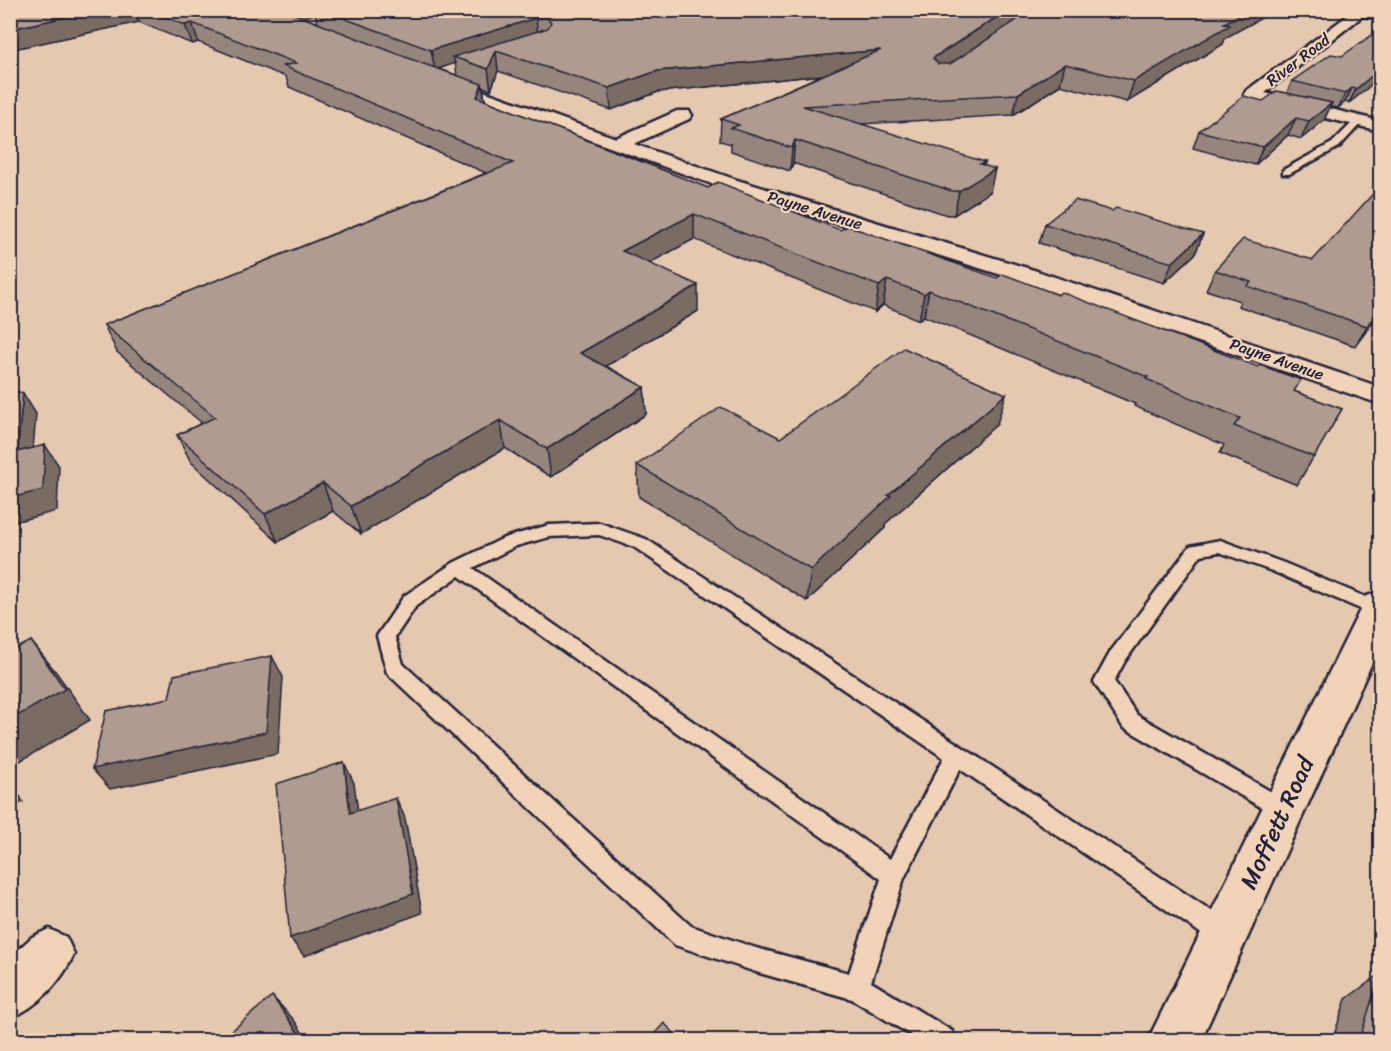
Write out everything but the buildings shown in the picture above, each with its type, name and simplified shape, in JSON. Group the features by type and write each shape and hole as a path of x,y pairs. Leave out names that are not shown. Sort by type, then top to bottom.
{"street":[{"name":"River Road","path":"1356,12 1251,95 1380,126"},
{"name":"Payne Avenue","path":"455,71 427,76 617,146 730,184 1029,276 1380,396"},
{"path":"617,146 683,115"},
{"name":"Moffett Road","path":"1174,1041 1379,608"},
{"path":"10,993 49,954"}],"lane":[{"path":"1356,12 1380,17"},
{"path":"1286,172 1331,151 1350,135 1359,121"},
{"path":"943,1041 856,988 756,960 684,936 394,668 386,636 410,601 459,567 510,542 549,531 600,529 640,543 1224,935"},
{"path":"1284,810 1130,721 1104,682 1118,656 1196,550 1220,546 1379,608"},
{"path":"459,567 894,875"},
{"path":"856,988 894,875 957,756"}]}
